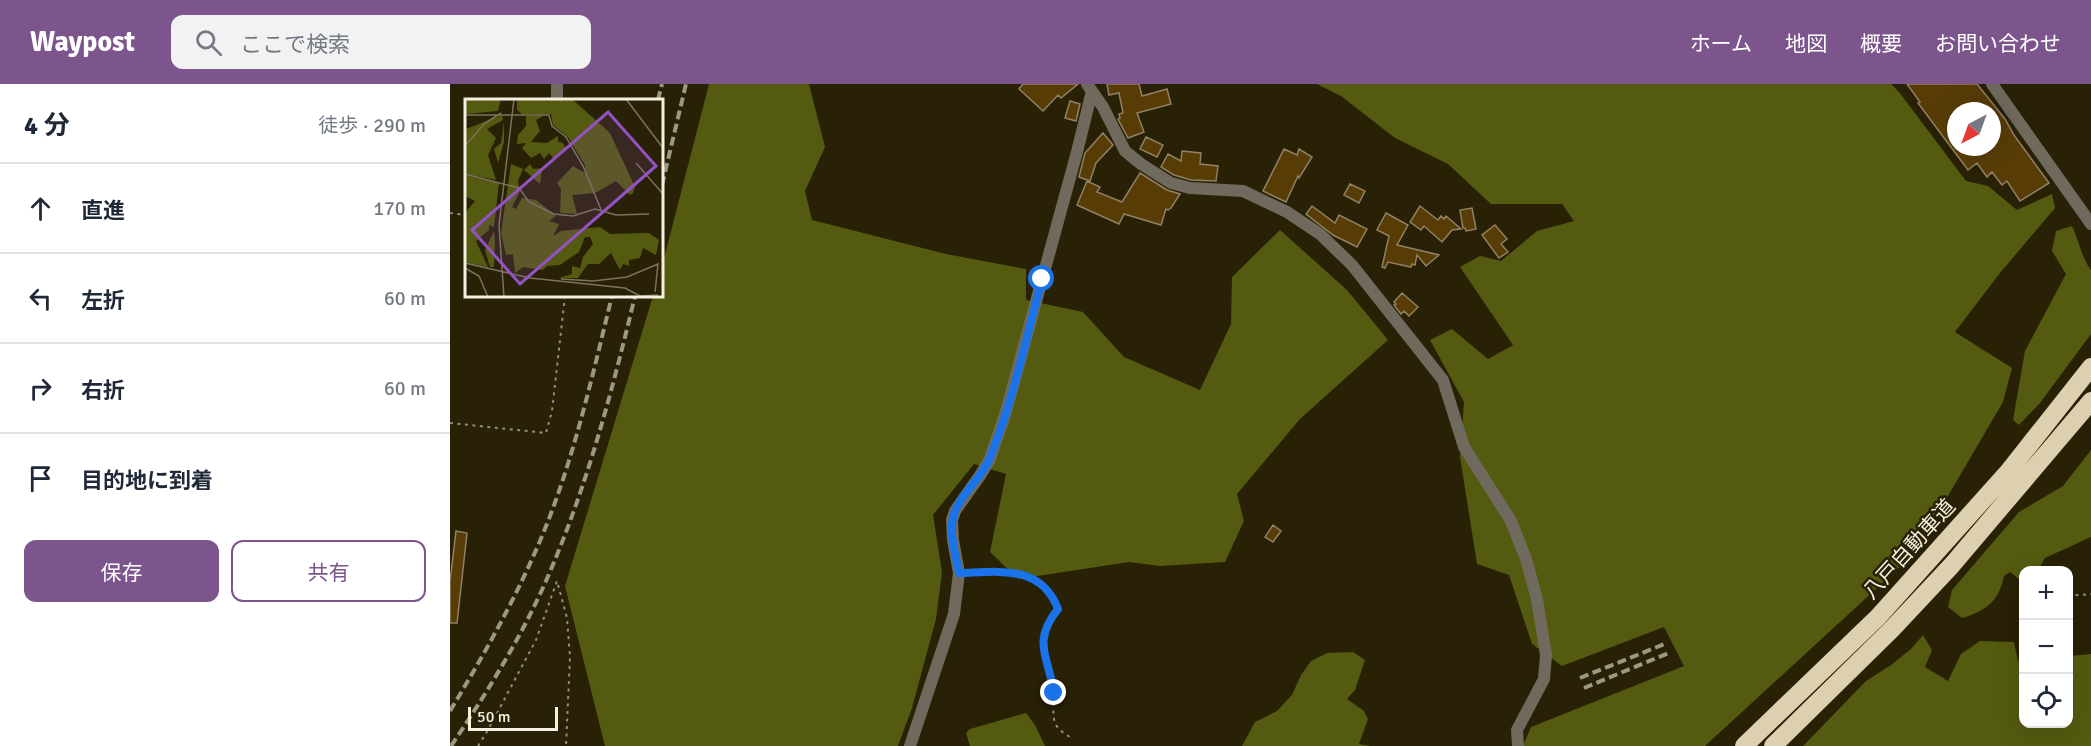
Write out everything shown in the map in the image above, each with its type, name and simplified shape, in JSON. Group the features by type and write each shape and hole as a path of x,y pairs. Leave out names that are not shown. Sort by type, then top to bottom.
{"highway":[{"name":"八戸自動車道","path":"1744,746 1878,617 2008,472 2091,367"},
{"name":"八戸自動車道","path":"1773,746 1952,565 2091,401"}],"street":[{"path":"1992,84 2091,224"},
{"path":"910,746 954,614 959,573 952,520 955,511 989,461 1005,415 1077,152 1089,87"},
{"path":"1089,87 1103,107 1125,151 1141,164 1171,183 1190,188 1243,191 1287,212 1320,234 1352,265 1443,380 1464,447 1511,521 1526,559 1537,599 1546,656 1544,679 1517,730 1518,746"}],"path":[{"path":"450,213 465,215"},
{"path":"450,423 546,434 552,411 565,297"},
{"path":"959,573 1023,574 1041,584 1053,597 1058,609 1049,620 1043,639 1044,657 1052,675 1053,716 1056,725 1070,737"},
{"path":"477,746 488,730 536,640 557,580 567,618 570,657 566,746"},
{"path":"2073,596 2091,594"}],"green space":[{"path":"709,84 809,84 825,147 805,191 812,220 946,254 1026,269 1026,300 1083,312 1124,357 1200,390 1231,324 1232,277 1280,230 1347,290 1388,340 1300,419 1237,494 1244,521 1225,562 1160,566 1129,562 1018,579 990,552 1006,474 974,464 933,515 942,572 936,619 912,708 898,746 605,746 565,586 653,297 663,297 663,262"},
{"path":"1317,84 1891,84 1966,181 1988,186 2017,210 2052,194 2055,208 2000,273 1955,332 2012,368 2003,402 1914,554 1705,746 1523,746 1531,727 1684,666 1664,627 1562,666 1532,644 1509,575 1477,564 1460,457 1464,402 1430,340 1452,329 1488,359 1513,345 1460,267 1480,256 1501,261 1537,231 1574,221 1562,204 1491,204 1448,164 1395,138 1341,96"},
{"path":"2072,226 2091,270 2091,334 2040,403 2019,425 2013,420 2025,351 2066,274 2052,251 2056,231"},
{"path":"2091,450 2091,537 2045,558 2040,566 2019,566 2019,579 2010,572 2004,576 1995,598 1978,612 1962,618 1948,607 1952,590 2019,512 2063,486"},
{"path":"1923,635 1932,650 1925,667 1948,681 1961,654 1980,641 2014,642 2019,661 2019,728 2073,728 2073,656 2091,654 2091,746 1803,746 1866,681 1911,649"},
{"path":"1353,652 1365,660 1355,690 1347,699 1364,711 1368,719 1359,744 1370,746 1242,746 1255,722 1277,711 1292,695 1301,675 1311,661 1327,653"},
{"path":"1026,713 1035,725 1045,746 970,746 966,733 970,729"}],"building":[{"path":"1023,84 1078,84 1061,98 1058,95 1043,111 1019,89"},
{"path":"1107,84 1139,84 1142,96 1167,89 1171,104 1137,113 1144,132 1128,138 1118,119 1119,114 1123,113 1119,93 1109,95"},
{"path":"1907,84 1977,84 1991,102 1947,102 1947,142 1918,103 1920,102"},
{"path":"1070,101 1080,104 1076,121 1065,118"},
{"path":"2001,114 2049,183 2020,201 2007,181 2002,185 1992,172 1987,177 1977,163 1968,170 1958,156 2001,156"},
{"path":"1103,133 1113,145 1096,163 1090,181 1079,177 1085,153"},
{"path":"1146,137 1163,145 1157,157 1140,149"},
{"path":"1284,149 1297,155 1299,149 1312,157 1299,178 1298,176 1286,202 1263,191"},
{"path":"1182,151 1201,153 1200,164 1218,166 1216,181 1191,180 1174,175 1161,167 1168,154 1181,161"},
{"path":"1140,173 1167,190 1180,194 1171,208 1166,209 1161,225 1124,214 1119,224 1077,205 1087,181 1100,187 1097,192 1122,202"},
{"path":"1350,184 1365,191 1359,203 1344,195"},
{"path":"1312,206 1335,223 1339,215 1367,229 1357,247 1333,235 1306,214"},
{"path":"1420,206 1438,220 1441,216 1444,219 1446,216 1461,229 1452,230 1442,242 1424,226 1421,230 1410,222"},
{"path":"1472,208 1476,229 1466,231 1463,228 1460,210"},
{"path":"1386,213 1408,225 1397,245 1439,255 1426,266 1417,255 1415,265 1412,264 1411,267 1388,262 1385,268 1382,267 1389,236 1377,230"},
{"path":"1495,225 1507,239 1501,244 1508,252 1499,258 1482,235"},
{"path":"1402,293 1418,307 1409,316 1404,311 1401,314 1394,305"},
{"path":"1273,525 1281,531 1273,542 1265,537"},
{"path":"456,531 467,533 457,623 450,623 450,582"}],"railway":[{"path":"658,99 662,84"},
{"path":"663,181 686,84"},
{"path":"450,711 504,615 529,566 550,516 577,434 612,297"},
{"path":"451,746 510,652 541,592 556,556 595,446 635,297"},
{"path":"1580,678 1667,643"},
{"path":"1584,688 1671,652"}],"route":[{"path":"1042,279 1005,415 989,461 955,511 952,520 959,573 1023,574 1041,584 1053,597 1058,609 1049,620 1043,639 1044,657 1052,675 1054,693"}]}
